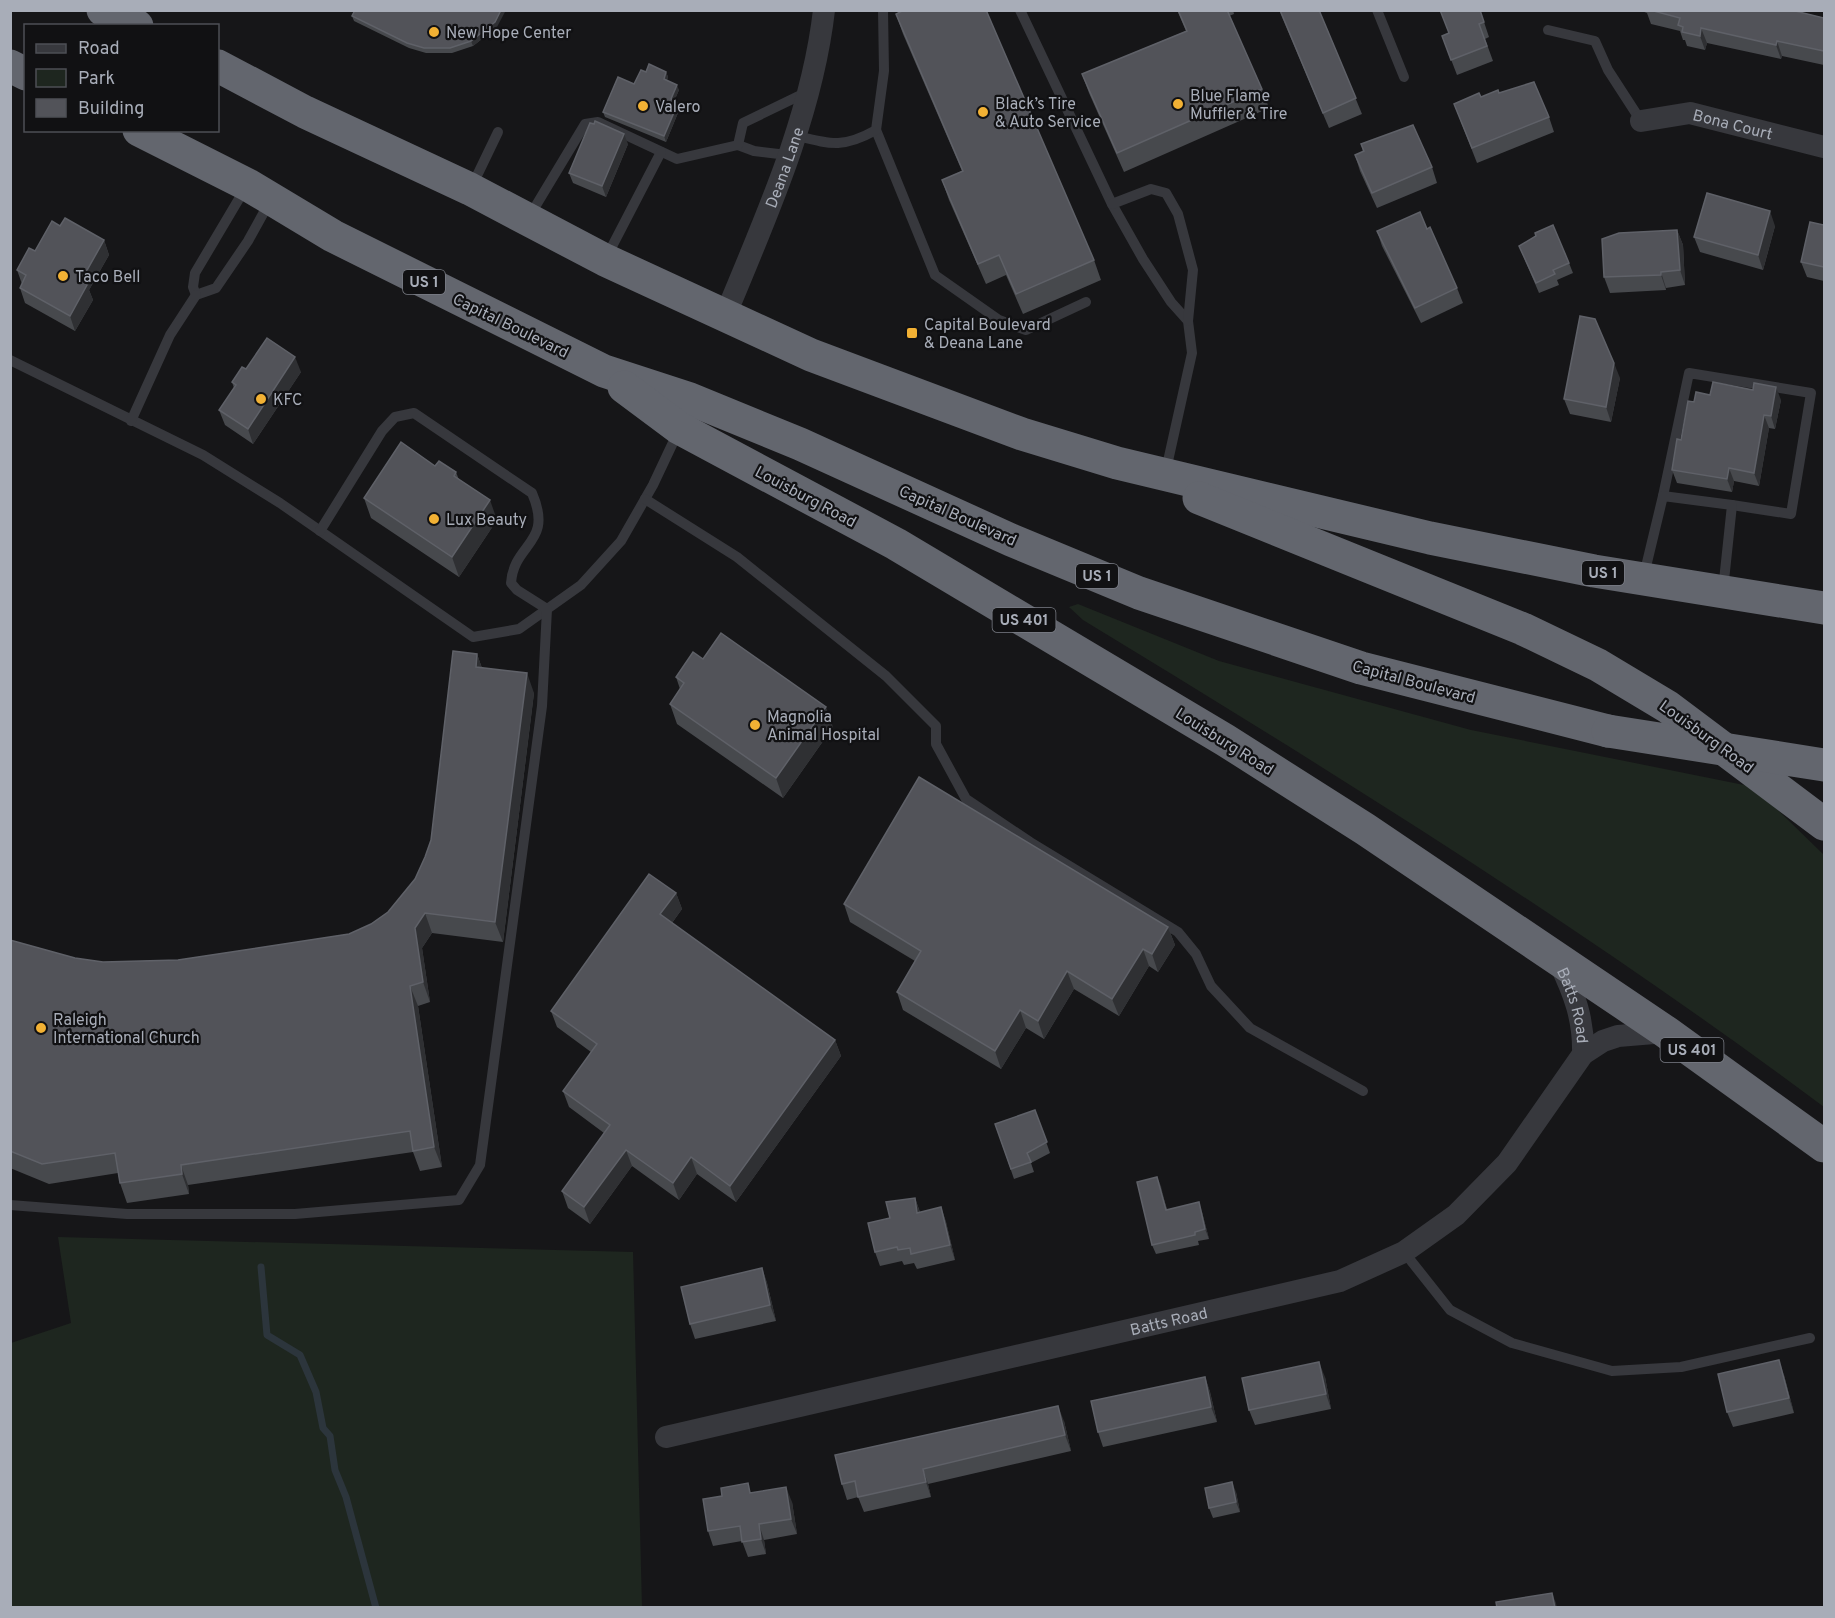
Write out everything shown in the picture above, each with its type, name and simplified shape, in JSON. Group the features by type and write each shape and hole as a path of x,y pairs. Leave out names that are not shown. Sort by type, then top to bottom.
{"highway":[{"path":"103,10 133,24"},
{"path":"10,66 24,73"},
{"name":"US 1","path":"219,67 305,112 470,189 604,260 811,356 1022,434 1117,463 1430,538 1643,580 1824,608"},
{"name":"Capital Boulevard","path":"143,132 259,192 333,236 604,371 685,414 800,444 1011,540 1139,593 1361,668 1608,731 1824,765"},
{"name":"Louisburg Road","path":"685,414 896,544 1225,740 1557,958 1666,1032 1824,1146"},
{"name":"Louisburg Road","path":"1117,463 1256,523 1523,629 1598,665 1668,707 1824,824"}],"street":[{"name":"Deana Lane","path":"725,316 790,145 807,92 824,10"},
{"name":"Bona Court","path":"1641,121 1690,113 1824,147"},
{"name":"Batts Road","path":"1557,958 1580,1008 1584,1030 1583,1054"},
{"name":"Batts Road","path":"666,1437 1340,1281 1404,1252 1456,1215 1481,1192 1530,1133 1583,1054 1603,1041 1618,1036 1666,1032"}],"lane":[{"path":"883,10 884,71 876,130 935,275 999,320 1026,330 1086,302"},
{"path":"1020,10 1112,204 1165,293 1188,321"},
{"path":"1377,10 1404,77"},
{"path":"1548,30 1595,41 1608,70 1641,121"},
{"path":"738,145 743,123 807,92"},
{"path":"527,220 585,124 598,122 677,159 738,145 754,151 790,145 854,142 876,130"},
{"path":"470,189 498,132"},
{"path":"604,260 661,152"},
{"path":"1112,204 1151,189 1166,193 1178,214 1193,270 1188,321 1192,353 1165,474"},
{"path":"196,295 193,287 195,273 259,192"},
{"path":"131,421 170,335 196,295 216,288 248,241 259,192"},
{"path":"10,360 203,455 320,531 473,637 519,629 581,585 621,541 645,499 685,414"},
{"path":"1643,580 1689,373 1811,393 1791,514 1663,496"},
{"path":"320,531 381,431 395,417 414,413 531,493 540,512 537,533 512,570 510,583 547,609"},
{"path":"645,499 737,557 886,676 936,726 936,744 966,799 1030,842 1178,932 1196,954 1211,986 1250,1028 1363,1091"},
{"path":"1723,593 1732,505"},
{"path":"10,1205 127,1214 296,1214 459,1200 480,1165 542,706 547,609"},
{"path":"1404,1252 1450,1310 1512,1342 1612,1371 1682,1367 1810,1338"}],"green space":[{"path":"1078,604 1219,661 1471,730 1754,787 1824,855 1824,1107 1644,978 1460,855 1083,620 1069,607"},
{"path":"58,1237 633,1252 642,1607 11,1607 11,1343 71,1323"}],"building":[{"name":"New Hope Center","path":"355,10 501,10 495,22 471,41 450,48 424,48 407,43 352,16"},
{"name":"Black’s Tire & Auto Service","path":"904,10 986,10 1094,260 1016,294 999,255 978,264 942,180 963,171 896,14"},
{"path":"1178,10 1227,10 1262,89 1117,153 1082,74 1187,31"},
{"path":"1280,10 1319,10 1356,98 1323,113"},
{"path":"1440,10 1480,10 1484,22 1479,24 1487,46 1451,60 1442,36 1449,33"},
{"path":"1650,10 1791,10 1824,18 1824,51 1777,41 1776,45 1701,28 1700,36 1682,32 1683,27 1678,25 1680,18"},
{"name":"Valero","path":"649,64 666,72 664,79 677,85 671,99 678,103 664,136 603,112 618,77 634,84 641,70 646,72"},
{"path":"1534,82 1549,117 1472,148 1454,104 1479,93 1481,97 1498,90 1499,93"},
{"name":"Valero","path":"595,121 624,134 602,186 569,173 590,123 594,124"},
{"path":"1413,125 1432,167 1372,193 1355,155 1364,151 1361,144"},
{"path":"1707,193 1770,211 1758,255 1694,237"},
{"path":"1420,212 1427,229 1430,227 1457,288 1415,308 1377,231"},
{"name":"Taco Bell","path":"65,218 104,240 81,281 87,285 70,316 20,288 26,275 17,270 29,248 35,251 52,221 60,226"},
{"path":"1810,222 1824,225 1824,267 1801,262"},
{"path":"1553,225 1569,263 1553,270 1555,274 1536,283 1519,246 1536,236 1535,233"},
{"path":"1677,230 1680,270 1661,272 1661,275 1604,277 1602,239 1619,233"},
{"path":"1580,316 1595,319 1614,363 1606,407 1564,399"},
{"path":"267,338 295,357 248,429 219,410 236,385 232,382 242,367 246,369"},
{"path":"1713,382 1753,390 1754,383 1776,387 1771,416 1764,415 1754,473 1729,468 1727,479 1672,470 1677,439 1681,440 1688,401 1694,402 1696,392 1710,395"},
{"name":"Lux Beauty","path":"401,442 435,466 439,461 456,472 454,476 490,500 452,557 364,498"},
{"name":"Magnolia Animal Hospital","path":"721,633 826,707 776,778 670,704 684,683 676,677 693,652 703,659"},
{"path":"453,651 477,654 476,667 527,673 495,922 425,913 415,928 423,982 410,986 434,1147 413,1151 410,1131 181,1165 182,1174 120,1183 115,1153 42,1164 10,1151 10,940 75,958 103,962 178,960 349,934 371,924 388,912 415,879 431,840"},
{"path":"919,777 1168,927 1152,954 1143,949 1112,999 1067,971 1038,1021 1020,1010 995,1051 897,992 921,951 844,904"},
{"path":"649,874 676,893 660,914 835,1040 730,1186 691,1157 673,1183 626,1150 584,1207 562,1191 610,1125 563,1091 597,1044 551,1011"},
{"path":"1035,1110 1047,1142 1027,1153 1031,1162 1011,1169 995,1124"},
{"path":"1157,1177 1166,1210 1199,1202 1205,1229 1195,1232 1195,1235 1152,1245 1137,1182"},
{"path":"915,1198 917,1213 941,1207 950,1245 911,1254 910,1248 898,1250 897,1247 875,1252 868,1223 890,1218 886,1202"},
{"path":"762,1268 770,1305 690,1324 681,1287"},
{"path":"1779,1360 1789,1398 1727,1412 1718,1374"},
{"path":"1319,1362 1326,1394 1249,1410 1242,1378"},
{"path":"1205,1377 1211,1407 1098,1432 1091,1401"},
{"path":"1058,1406 1065,1435 923,1469 926,1482 858,1497 855,1481 842,1484 835,1455"},
{"path":"1232,1482 1236,1502 1209,1508 1205,1488"},
{"path":"748,1483 750,1493 786,1487 791,1519 759,1524 761,1539 742,1542 740,1526 708,1531 703,1499 722,1496 721,1488"},
{"path":"1552,1593 1555,1608 1497,1608 1496,1602"}],"waterway":[{"path":"261,1267 267,1335 300,1355 316,1392 323,1428 330,1436 335,1470 346,1497 376,1608"}],"place":[{"name":"New Hope Center","path":"434,32"},
{"name":"Blue Flame Muffler & Tire","path":"1178,104"},
{"name":"Valero","path":"643,106"},
{"name":"Black’s Tire & Auto Service","path":"983,112"},
{"name":"Taco Bell","path":"63,276"},
{"name":"Capital Boulevard & Deana Lane","path":"912,333"},
{"name":"KFC","path":"261,399"},
{"name":"Lux Beauty","path":"434,519"},
{"name":"Magnolia Animal Hospital","path":"755,725"},
{"name":"Raleigh International Church","path":"41,1028"}]}
